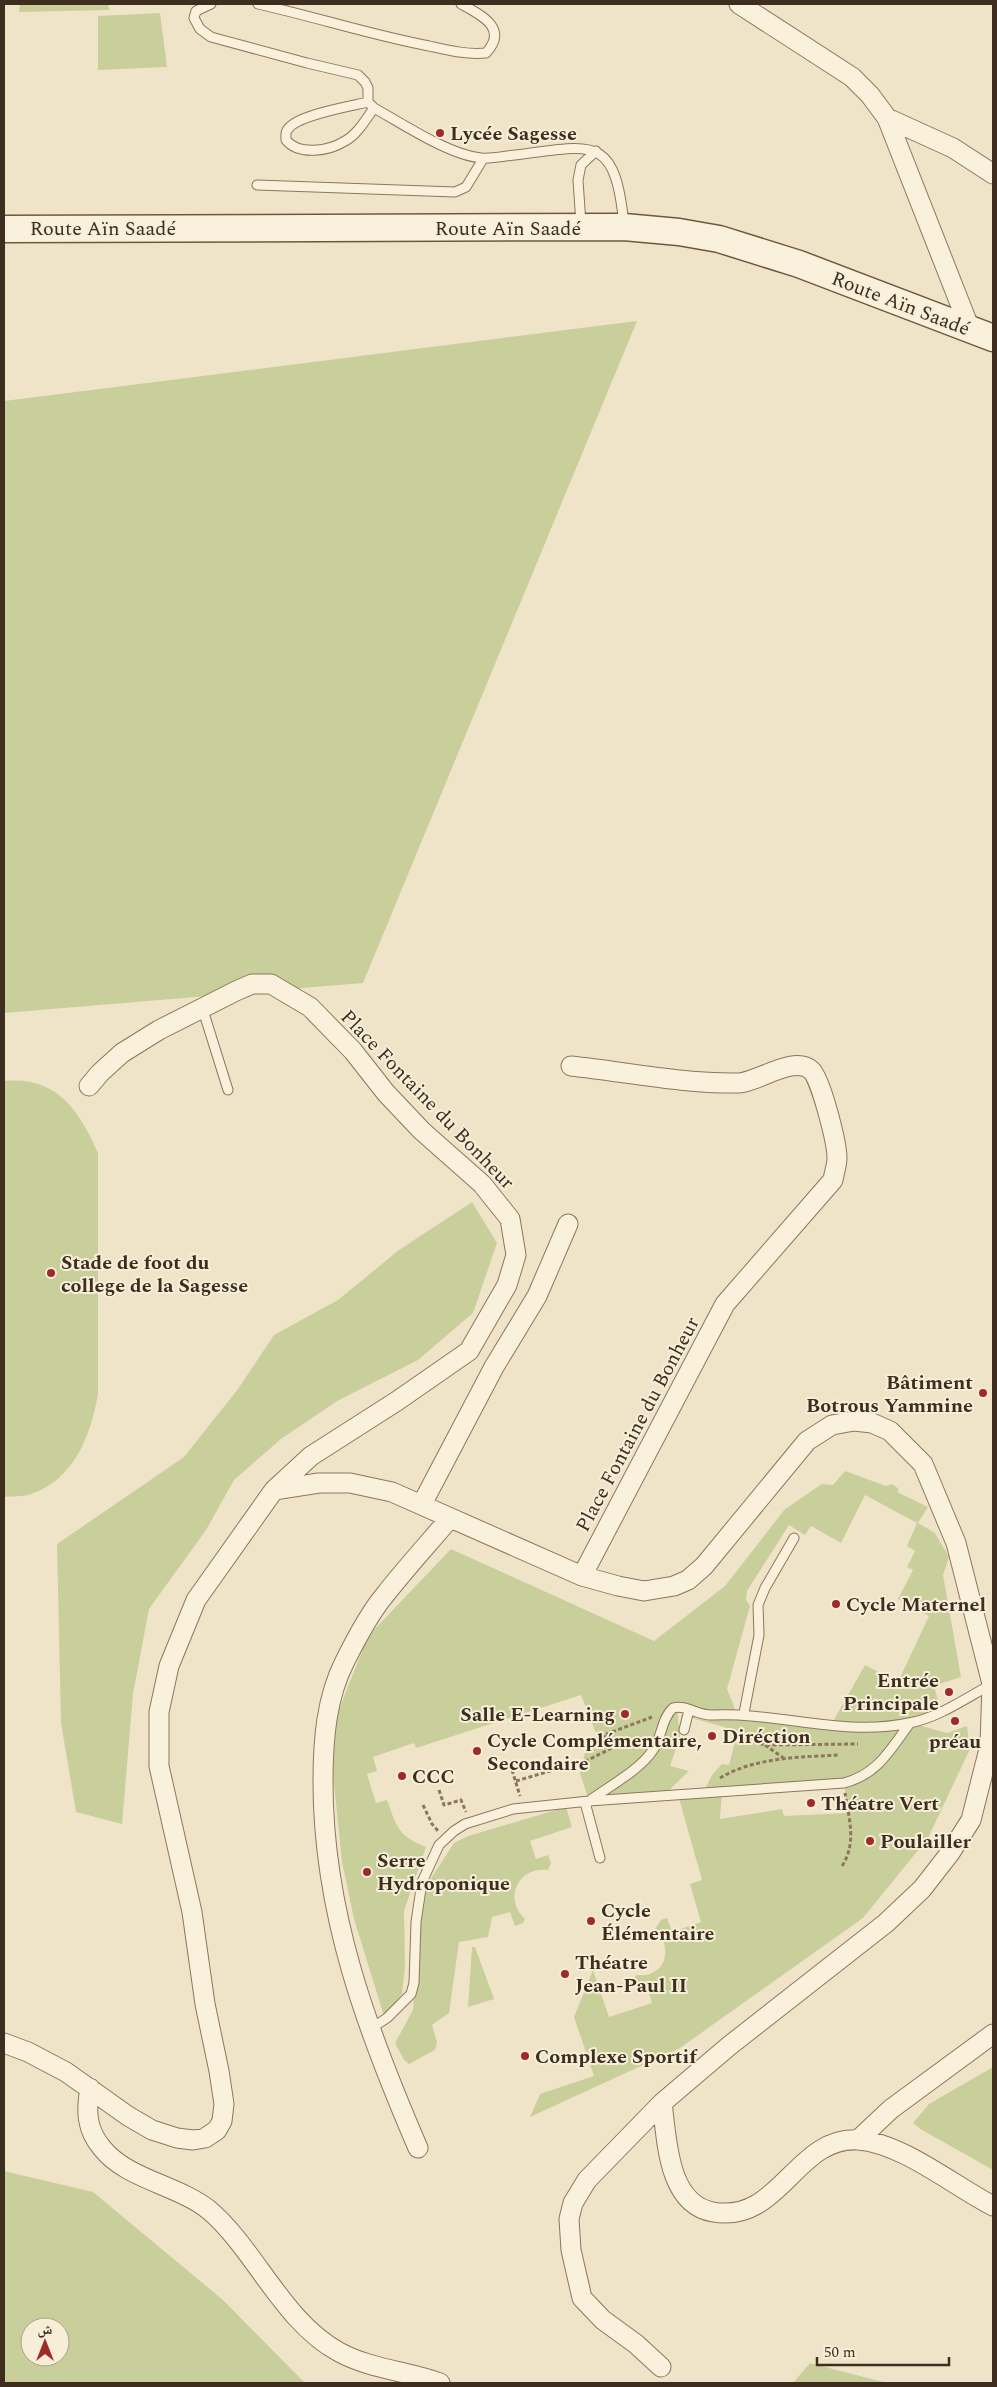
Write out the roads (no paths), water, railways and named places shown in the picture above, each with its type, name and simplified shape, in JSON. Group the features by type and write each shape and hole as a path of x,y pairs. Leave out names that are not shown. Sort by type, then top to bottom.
{"street":[{"path":"739,4 852,77 870,95 887,118 981,333"},
{"path":"887,118 953,148 993,174"},
{"name":"Route Aïn Saadé","path":"5,228 624,227 679,232 719,239 798,264 981,333"},
{"name":"Place Fontaine du Bonheur","path":"4,2043 28,2052 90,2088 136,2121 152,2130 177,2138 193,2140 205,2138 218,2130 222,2121 224,2104 205,2004 192,1912 159,1766 158,1712 169,1666 196,1600 274,1490 311,1456 397,1401 469,1351 507,1285 516,1255 510,1219 482,1184 422,1131 386,1093 353,1051 310,1007 271,984 252,984 202,1007 122,1053 89,1086"},
{"name":"Place Fontaine du Bonheur","path":"572,1066 714,1083 746,1082 786,1066 804,1067 811,1070 816,1078 832,1127 837,1158 832,1180 725,1304 582,1576"},
{"path":"422,1504 494,1367 537,1296 568,1224"},
{"path":"274,1490 319,1483 350,1483 392,1492 582,1576 644,1591 674,1586 688,1580 704,1566 807,1441 832,1426 854,1421 872,1423 890,1431 923,1464 956,1542 992,1684 990,1745 976,1804 971,1820 950,1853 922,1889 886,1922 729,2046 662,2103 587,2180 574,2203 569,2219 570,2250 582,2298 603,2320 636,2344 661,2367"},
{"path":"418,2148 370,2029 337,1920 328,1871 323,1794 326,1724 336,1682 345,1661 374,1610 382,1597 450,1518"},
{"path":"976,1804 993,1793"},
{"path":"858,2140 891,2109 993,2034"},
{"path":"90,2088 86,2108 88,2125 100,2147 113,2161 189,2196 210,2211 232,2235 265,2279 315,2336 338,2352 367,2364 422,2376 440,2383"},
{"path":"662,2103 670,2159 679,2186 692,2201 708,2211 728,2215 745,2210 765,2200 818,2151 837,2141 858,2140 884,2146 902,2154 993,2206"}],"lane":[{"path":"211,4 196,12 194,18 200,29 211,37 358,75 365,82 371,105 346,141 320,150 303,151 291,146 286,140 286,131 289,127 310,116 371,105 426,137 468,156 483,159 569,148 596,151 606,157 614,169 621,192 624,227"},
{"path":"258,4 308,15 386,38 454,51 486,53 492,47 494,40 492,26 483,16 461,4"},
{"path":"581,228 581,165 596,151"},
{"path":"257,185 454,192 466,187 483,159"},
{"path":"202,1007 228,1090"},
{"path":"744,1714 759,1635 758,1605 765,1588 794,1538"},
{"path":"600,1858 586,1806 589,1801 630,1772 653,1750 669,1711 677,1707 706,1715 744,1714 820,1724 866,1727 910,1724 941,1711 992,1684"},
{"path":"684,1730 689,1710"},
{"path":"370,2029 387,2018 411,1994 414,1983 416,1922 422,1882 430,1862 445,1840 454,1831 469,1822 485,1816 524,1808 589,1801 844,1783 858,1779 871,1772 910,1724"}],"place":[{"name":"Lycée Sagesse","path":"440,133"},
{"name":"Stade de foot du college de la Sagesse","path":"51,1273"},
{"name":"Bâtiment Botrous Yammine","path":"983,1393"},
{"name":"Cycle Maternel","path":"836,1604"},
{"name":"Entrée Principale","path":"949,1692"},
{"name":"Salle E-Learning","path":"625,1714"},
{"name":"préau","path":"955,1721"},
{"name":"Diréction","path":"712,1736"},
{"name":"Cycle Complémentaire, Secondaire","path":"477,1751"},
{"name":"CCC","path":"402,1776"},
{"name":"Théatre Vert","path":"811,1803"},
{"name":"Poulailler","path":"870,1841"},
{"name":"Serre Hydroponique","path":"367,1872"},
{"name":"Cycle Élémentaire","path":"591,1921"},
{"name":"Théatre Jean-Paul II","path":"565,1974"},
{"name":"Complexe Sportif","path":"525,2056"}]}
